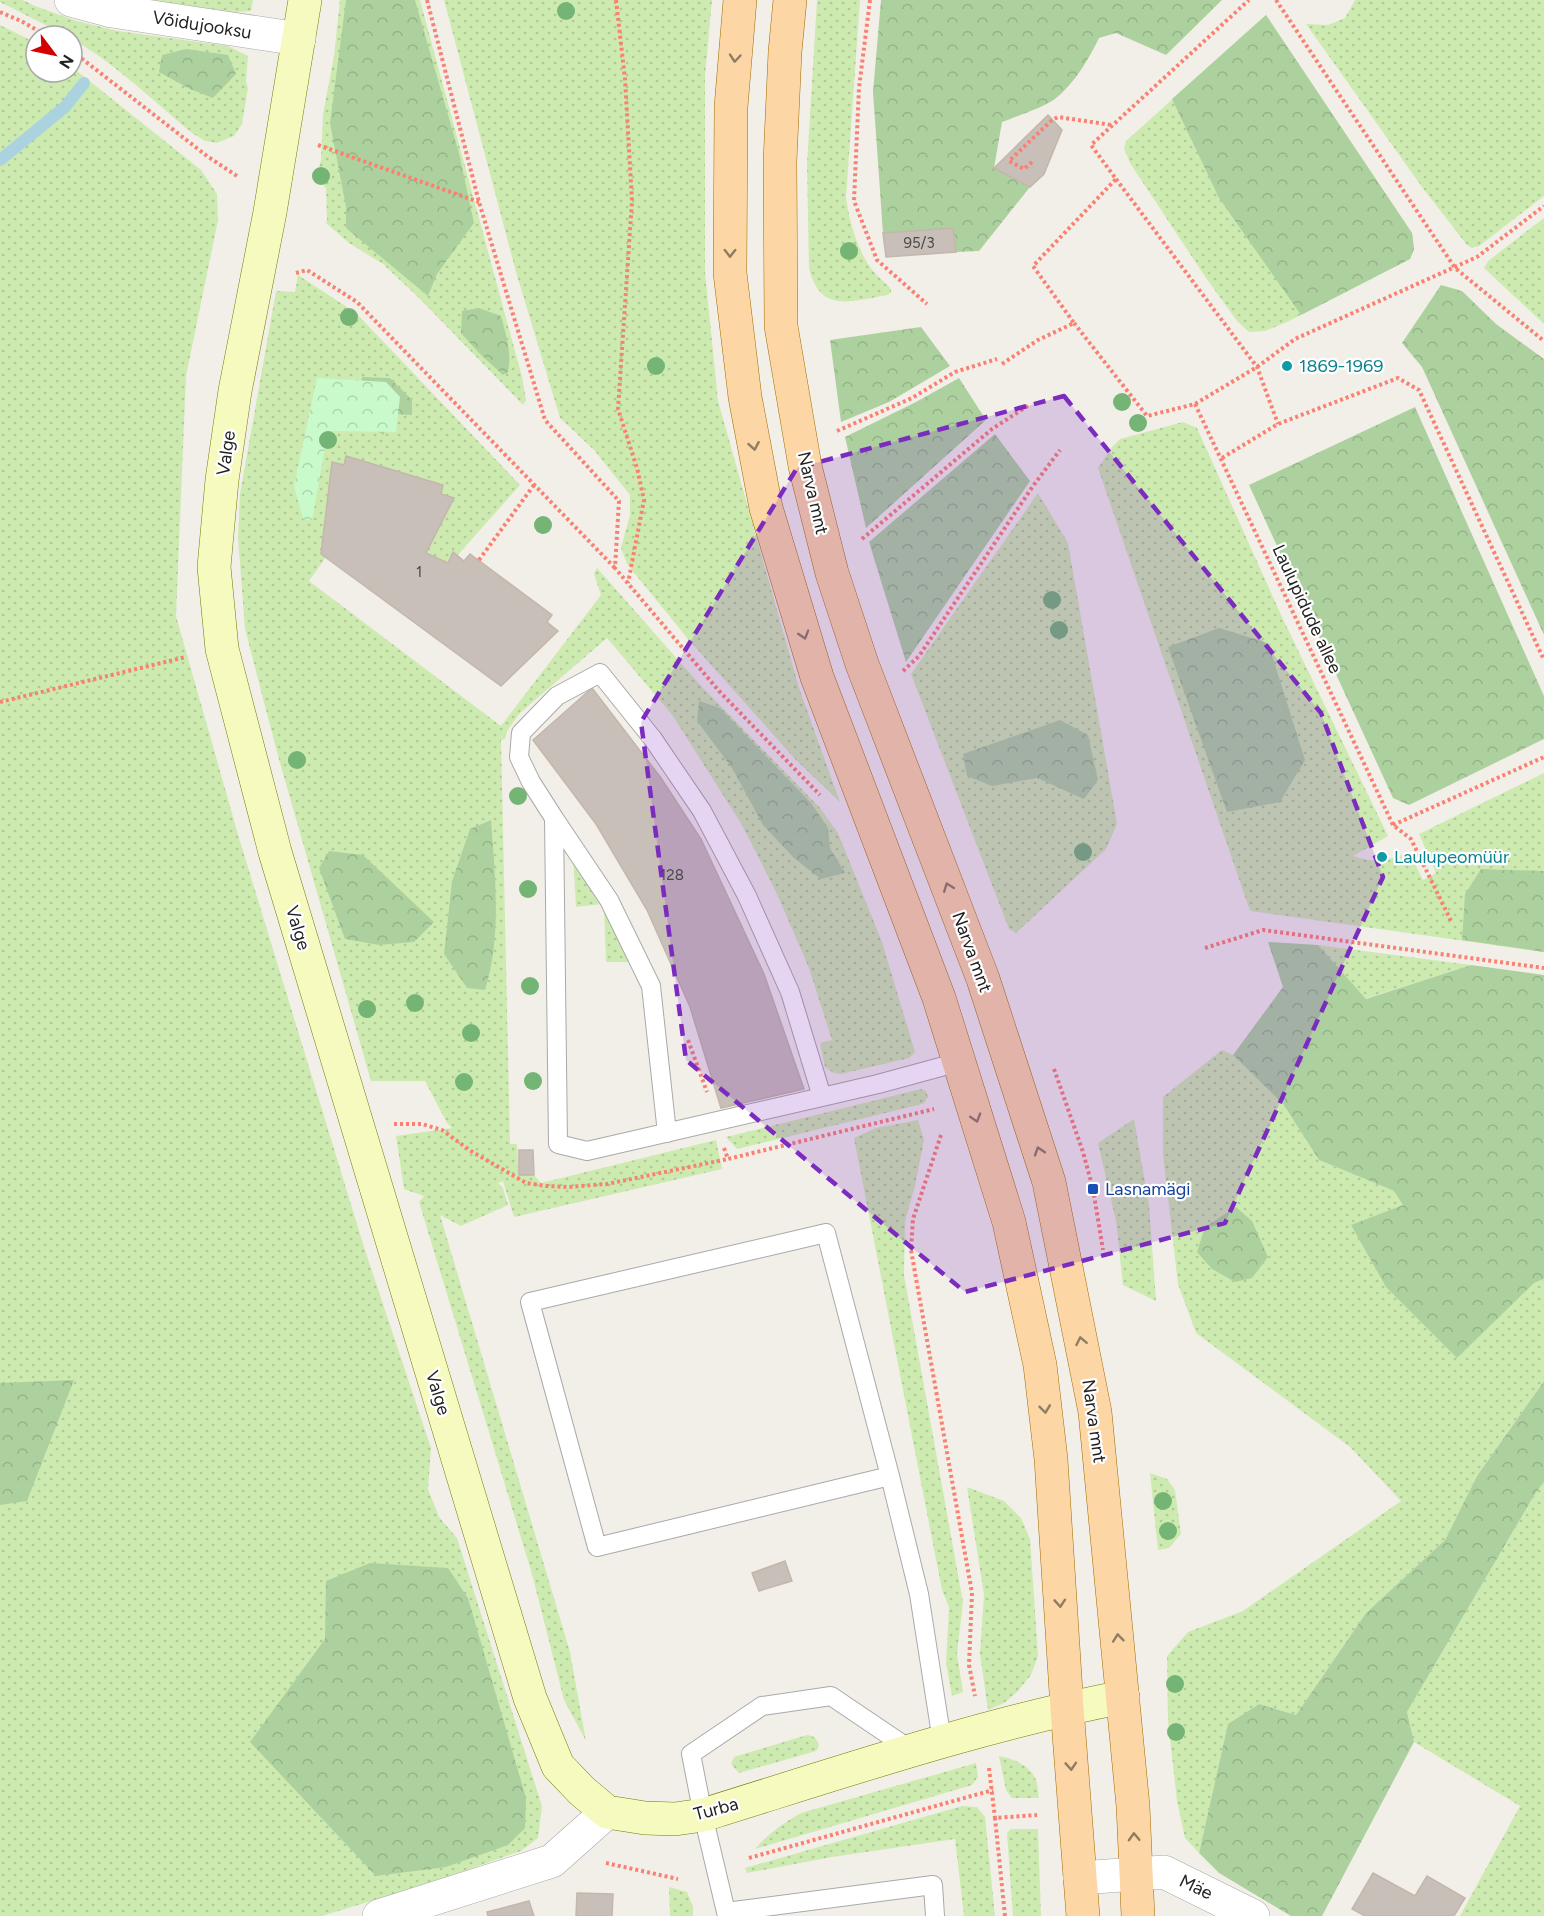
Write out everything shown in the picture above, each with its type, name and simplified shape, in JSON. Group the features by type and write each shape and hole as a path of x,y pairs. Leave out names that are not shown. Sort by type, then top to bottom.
{"main road":[{"path":"740,0 731,108 730,273 745,397 766,508 817,677 939,998 945,1066 1009,1222 1040,1365 1051,1459 1066,1708 1083,1916"},
{"name":"Narva mnt","path":"790,0 780,161 781,326 806,466 832,573 862,664 984,979 1049,1182 1095,1412 1133,1806 1137,1916"}],"street":[{"name":"Võidujooksu","path":"71,0 112,11 299,39"},
{"name":"Valge","path":"305,0 274,190 235,391 222,480 214,567 222,649 279,864 530,1698 558,1766 582,1791 607,1812"},
{"name":"Turba","path":"607,1812 645,1818 675,1819 703,1815 942,1741 1066,1708 1123,1697"},
{"path":"379,1916 552,1861 607,1812"},
{"name":"Mäe","path":"1080,1878 1164,1872 1253,1916"}],"lane":[{"path":"667,1133 651,986 609,900 531,782 519,757 521,733 557,696 600,673 653,739 702,811 747,896 790,992 822,1097"},
{"path":"554,818 558,1144 587,1151 945,1066"},
{"path":"890,1476 597,1547 530,1302 826,1233 890,1476 919,1594 942,1741"},
{"path":"911,1750 831,1696 762,1706 691,1754 726,1914 933,1885 935,1916"}],"path":[{"path":"427,0 480,202 545,420 619,501 615,568"},
{"path":"616,0 625,79 632,201 618,409 637,468 644,500 628,584"},
{"path":"870,0 859,88 854,201 877,260 927,304"},
{"path":"1249,0 1091,145 1257,367 1278,424"},
{"path":"1276,0 1455,268 1544,341"},
{"path":"0,12 24,24"},
{"path":"84,60 207,156 237,176"},
{"path":"1032,162 1024,169 1009,161 1058,117 1112,125"},
{"path":"314,144 480,202"},
{"path":"1116,179 1033,266 1147,416 1195,404 1257,367 1295,339 1477,257 1544,206"},
{"path":"257,277 285,284 294,273 307,270 357,302 615,568 719,691 828,803"},
{"path":"1002,364 1038,340 1074,322"},
{"path":"833,433 912,398 955,372 997,359"},
{"path":"1222,458 1278,424 1398,378 1419,390 1544,660"},
{"name":"Laulupidude allee","path":"1195,404 1393,825"},
{"path":"857,530 859,541 992,429 1029,405"},
{"path":"897,662 900,673 919,656 1060,450"},
{"path":"479,560 534,485"},
{"path":"0,702 222,649"},
{"path":"1451,921 1412,839 1393,825 1544,756"},
{"path":"1205,948 1263,930 1544,968"},
{"path":"688,1039 704,1081 728,1159 940,1107 945,1066"},
{"path":"940,1126 941,1136 914,1219 911,1250 972,1593 969,1665"},
{"path":"749,1857 993,1790"},
{"path":"561,1853 678,1879"}],"highlighted area":[{"path":"1064,396 1321,713 1383,877 1225,1223 965,1292 686,1060 641,722 797,468"}],"green space":[{"path":"0,0 23,0 77,21 118,31 228,46 248,56 246,81 248,88 242,124 234,136 217,143 205,141 192,133 118,70 84,46 84,24 43,24"},
{"path":"149,0 253,0 251,11 236,12"},
{"path":"340,0 420,0 522,377 526,400 523,405 383,264 349,243 326,223 326,188 316,178 321,160 323,114 334,56"},
{"path":"346,0 415,0 459,153 474,223 437,274 428,296 346,228 346,207 330,123"},
{"path":"444,0 712,0 705,76 705,272 718,401 799,688 840,802 796,760 688,639 627,564 621,548 630,515 630,495 594,450 560,418 516,272"},
{"path":"817,0 860,0 846,197 849,216 859,246 868,264 891,289 888,295 850,301 829,298 814,283 809,268 807,164"},
{"path":"881,0 1222,0 1166,55 1116,33 1099,38 1080,71 1055,99 1002,122 994,168 1030,187 979,251 956,252 953,228 883,233 873,92"},
{"path":"1355,0 1544,0 1544,196 1479,246 1472,248 1467,245 1422,187 1306,24 1328,25 1345,18"},
{"path":"1266,15 1412,233 1414,249 1410,259 1287,322 1265,331 1249,332 1237,321 1204,275 1130,163 1124,148 1126,141"},
{"path":"1266,15 1412,233 1414,249 1410,259 1301,315 1219,198 1172,99"},
{"path":"0,25 24,37 24,84 84,84 84,77 201,170 217,194 218,220 186,376 176,616 239,838 364,1247 431,1448 428,1489 439,1517 457,1538 542,1806 538,1838 521,1851 430,1883 322,1916 0,1916"},
{"path":"186,49 228,55 236,74 213,98 190,89 159,72 162,55"},
{"path":"1544,218 1544,324 1484,268 1488,261"},
{"path":"298,275 356,313 520,485 457,556 453,553 448,563 426,553 454,498 441,494 443,485 346,457 344,465 332,462 321,554 326,557 309,581 501,726 601,595 594,574 597,568 702,687 820,808 838,833 882,942 915,1052 909,1058 841,1074 834,1073 825,1067 820,1043 832,1040 809,968 777,894 742,825 673,716 607,638 520,713 507,731 505,739 501,740 510,1144 517,1144 519,1175 534,1175 541,1183 716,1140 722,1169 514,1217 503,1181 498,1183 503,1188 508,1205 461,1226 440,1215 570,1652 586,1741 564,1700 532,1574 419,1202 424,1196 404,1189 396,1136 452,1128 447,1123 425,1081 371,1081 278,756 245,629 238,538 240,494 276,291 295,292"},
{"path":"1441,285 1462,291 1496,324 1544,359 1544,635 1422,367 1402,343"},
{"path":"479,308 501,316 509,357 508,372 503,375 461,333 462,311"},
{"path":"921,327 950,366 889,402 841,422 830,340"},
{"path":"362,377 390,378 412,400 412,415 388,414 384,435 363,423 360,405"},
{"path":"317,378 386,382 400,397 396,432 328,431 312,520 303,519 294,486"},
{"path":"959,378 986,420 866,528 845,437"},
{"path":"1415,407 1544,696 1544,739 1409,805 1393,798 1249,485"},
{"path":"1183,422 1197,428 1282,617 1388,836 1353,856 1381,860 1409,852 1423,880 1436,873 1419,834 1544,773 1544,952 1250,911 1098,468 1120,439"},
{"path":"995,434 1030,481 906,662 869,542"},
{"path":"1038,493 1068,543 1117,824 1106,849 1016,933 1009,929 911,674"},
{"path":"1219,628 1268,643 1305,760 1280,802 1227,812 1168,647"},
{"path":"699,701 720,708 811,803 828,828 830,848 845,873 821,879 794,858 763,825 732,768 697,721"},
{"path":"1060,720 1088,735 1098,780 1084,799 1037,778 992,786 967,776 963,754"},
{"path":"491,820 496,905 494,948 485,990 467,988 444,954 452,881 470,829"},
{"path":"329,851 363,855 434,922 414,942 379,945 345,939 319,868"},
{"path":"573,855 602,904 576,907"},
{"path":"1481,869 1544,871 1544,952 1462,940 1465,894"},
{"path":"604,908 631,962 606,962"},
{"path":"1268,942 1318,945 1366,999 1471,965 1544,975 1544,1279 1534,1283 1457,1358 1386,1287 1351,1225 1403,1205 1394,1191 1319,1160 1283,1104 1233,1055 1283,987"},
{"path":"1318,945 1471,965 1365,999"},
{"path":"1222,1050 1233,1055 1283,1104 1319,1160 1394,1191 1404,1205 1351,1226 1534,1283 1544,1279 1544,1381 1477,1476 1445,1540 1366,1613 1296,1715 1259,1704 1228,1725 1199,1853 1185,1838 1177,1801 1168,1721 1167,1656 1188,1632 1243,1611 1401,1501 1350,1447 1196,1333 1178,1284 1163,1154 1163,1097"},
{"path":"921,1089 926,1091 928,1097 924,1103 918,1105 737,1149 726,1137"},
{"path":"1134,1119 1149,1205 1156,1301 1123,1285 1116,1221 1098,1143"},
{"path":"918,1120 924,1140 905,1221 904,1275 963,1602 957,1654 963,1692 952,1696 946,1663 949,1607 942,1590 854,1138 876,1128"},
{"path":"1236,1207 1252,1221 1268,1257 1252,1278 1235,1282 1212,1269 1197,1252 1205,1227"},
{"path":"74,1380 27,1501 0,1505 0,1383"},
{"path":"1544,1381 1544,1482 1407,1712 1414,1742 1322,1916 1291,1916 1219,1873 1199,1853 1228,1724 1259,1704 1296,1715 1366,1613 1445,1540 1477,1476"},
{"path":"1150,1473 1167,1479 1175,1490 1181,1534 1169,1548 1158,1550"},
{"path":"1544,1482 1544,1916 1460,1916 1520,1806 1414,1742 1407,1712"},
{"path":"967,1487 1004,1501 1021,1518 1030,1539 1038,1656 1031,1675 1017,1692 1004,1703 988,1710 980,1654 984,1595"},
{"path":"370,1563 448,1568 468,1598 526,1798 525,1828 508,1845 446,1867 376,1876 250,1742 325,1639 326,1581"},
{"path":"807,1735 816,1740 819,1746 816,1751 739,1773 731,1764 734,1757"},
{"path":"999,1756 1015,1760 1029,1769 1036,1780 1039,1798 1012,1798 1006,1790"},
{"path":"976,1763 978,1777 972,1785 755,1849 776,1829 801,1813"},
{"path":"962,1806 977,1807 985,1817 995,1916 964,1916 955,1839 832,1857 747,1873 745,1868"},
{"path":"1011,1829 1038,1829 1041,1916 1013,1916 1007,1833"},
{"path":"669,1887 687,1892 693,1907 693,1916 670,1916"}],"building":[{"path":"1048,115 1062,130 1044,174 1030,187 994,168"},
{"path":"953,228 956,252 886,257 883,233"},
{"path":"346,456 443,485 441,494 454,498 426,553 448,563 453,552 464,561 470,554 552,615 547,622 558,631 501,686 321,554 332,462 344,465"},
{"path":"592,688 661,778 701,839 764,974 804,1089 721,1108 690,1007 647,910 596,824 533,740"},
{"path":"519,1150 533,1150 534,1175 519,1175"},
{"path":"785,1561 792,1581 759,1591 752,1573"},
{"path":"1373,1873 1415,1896 1427,1876 1465,1898 1454,1916 1365,1916 1352,1909"},
{"path":"577,1893 613,1894 612,1916 576,1916"},
{"path":"529,1901 534,1916 488,1916 487,1912"}],"waterway":[{"path":"0,160 65,107 83,84"}],"place":[{"name":"1869-1969","path":"1287,366"},
{"name":"Laulupeomüür","path":"1382,857"},
{"name":"Lasnamägi","path":"1093,1189"}]}
